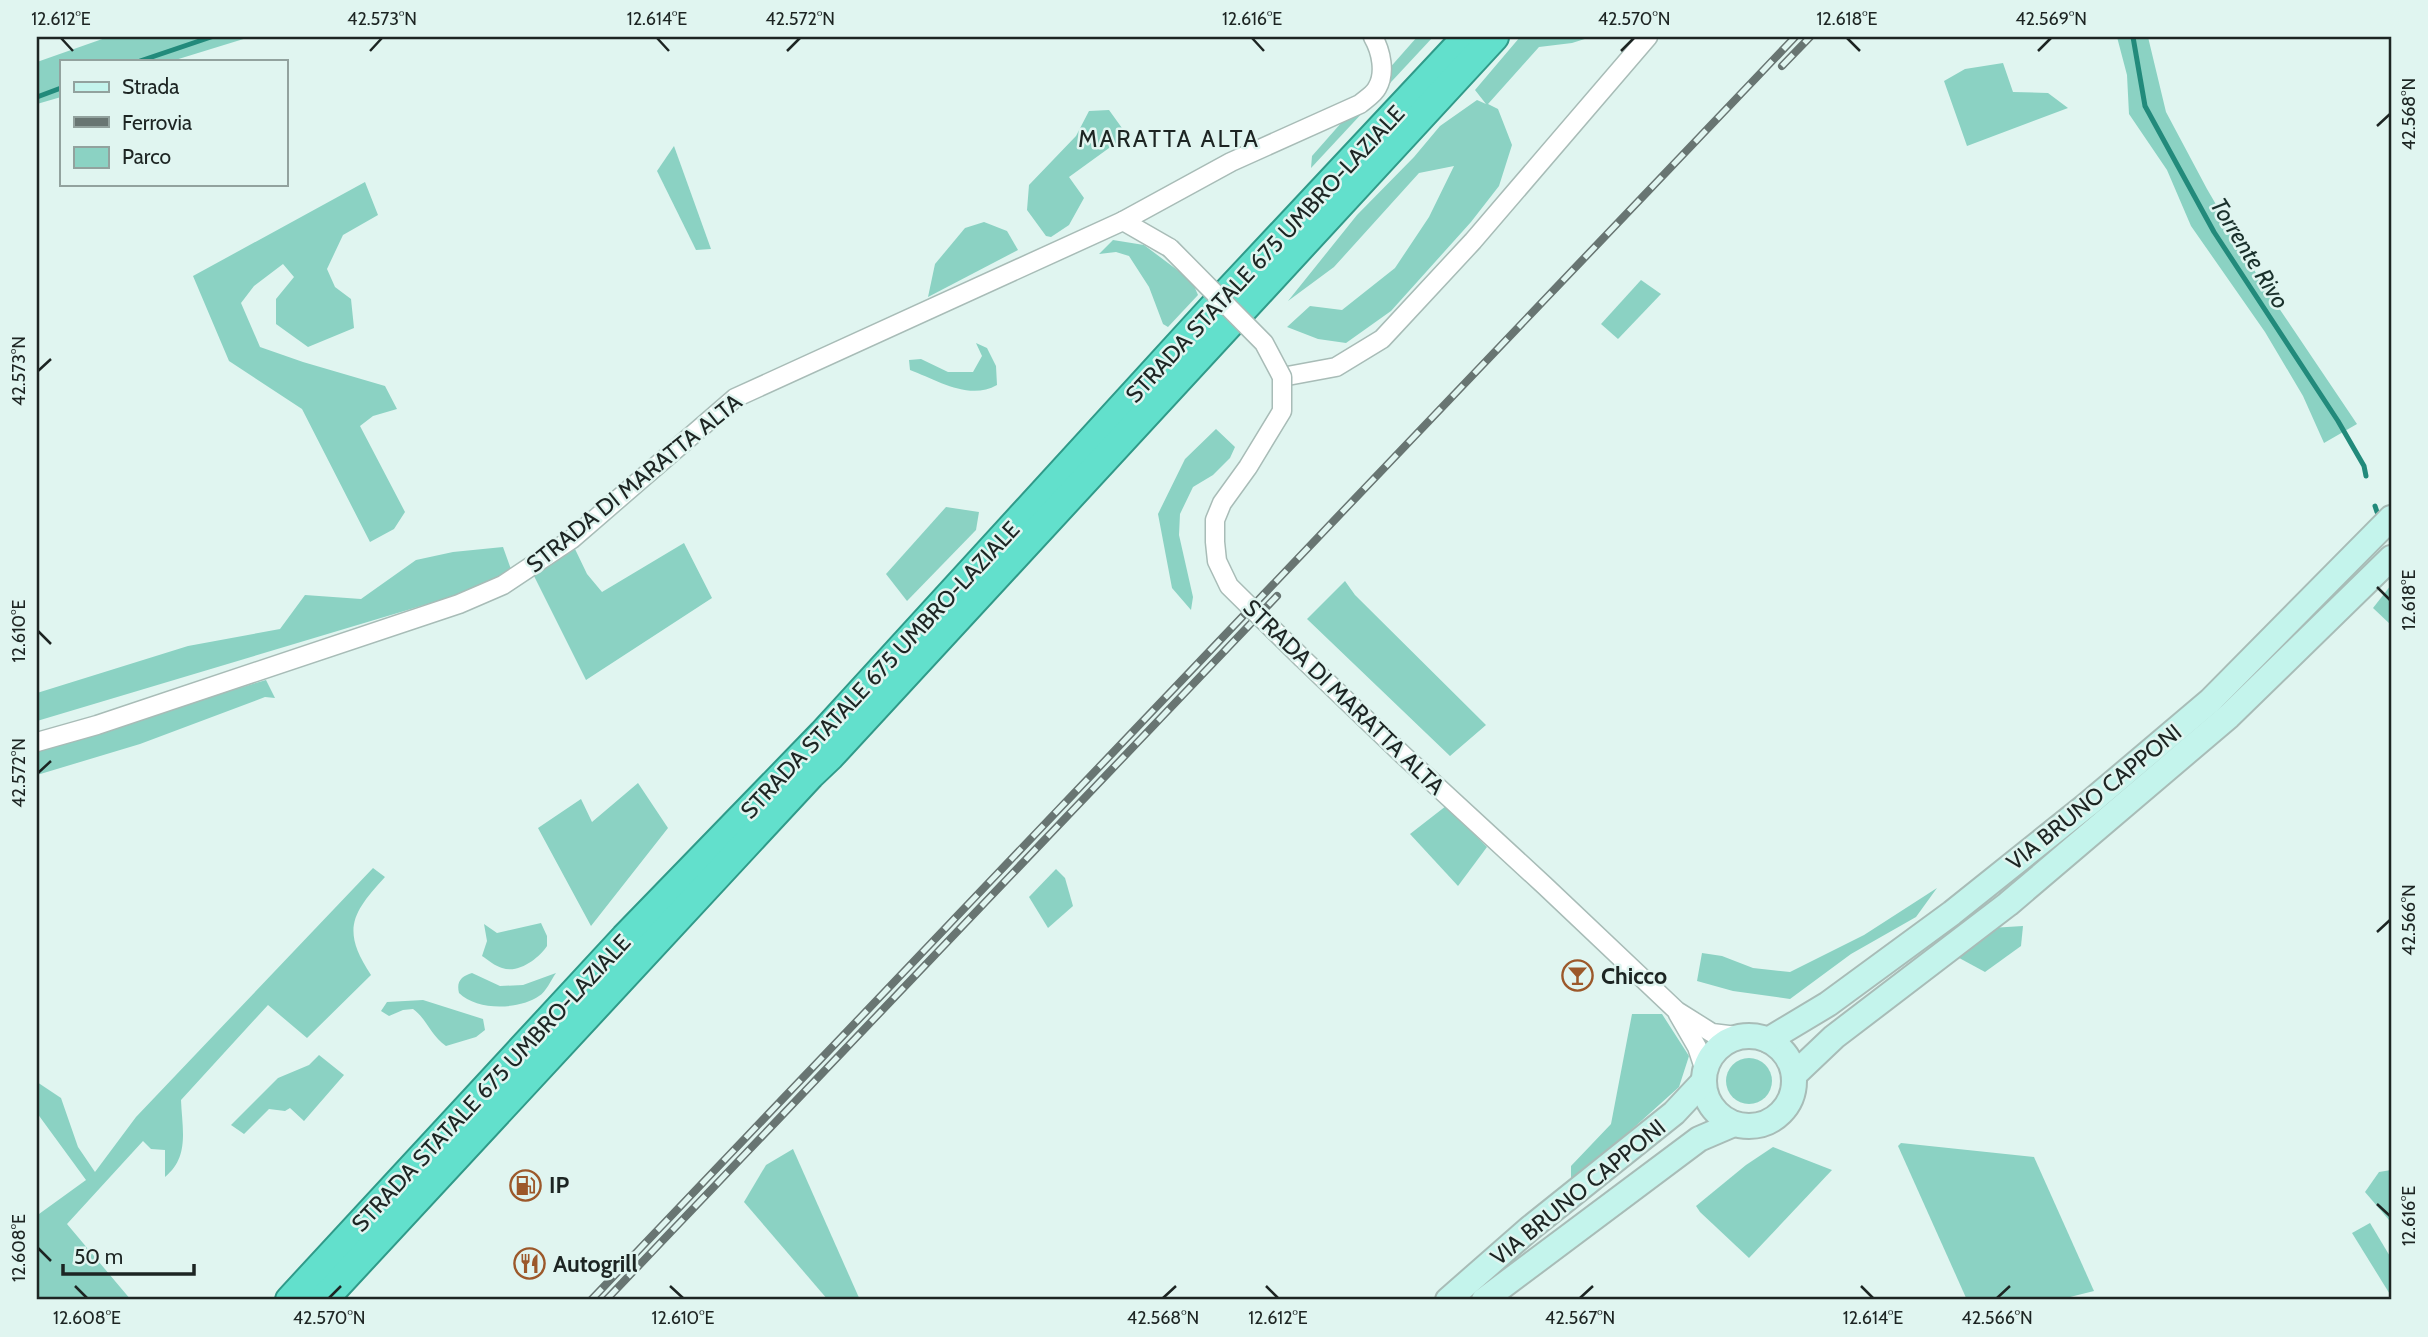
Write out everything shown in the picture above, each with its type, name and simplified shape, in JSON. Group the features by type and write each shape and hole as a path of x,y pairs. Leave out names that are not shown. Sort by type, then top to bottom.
{"highway":[{"name":"STRADA STATALE 675 UMBRO-LAZIALE","path":"290,1300 615,948 823,734 1212,309 1467,37"},
{"name":"STRADA STATALE 675 UMBRO-LAZIALE","path":"323,1300 601,998 1209,348 1494,37"}],"main road":[{"name":"VIA BRUNO CAPPONI","path":"1448,1300 1529,1230 1674,1114 1704,1076 1710,1058 1720,1047 1731,1040 1756,1038 1828,1004 2087,806 2210,701 2391,518"},
{"name":"VIA BRUNO CAPPONI","path":"1484,1300 1699,1139 1734,1124 1750,1126 1766,1123 1776,1117 1790,1098 1794,1075 1834,1037 2008,904 2229,716 2391,558"},
{"path":"1756,1038 1785,1054 1794,1075"},
{"path":"1704,1076 1706,1095 1712,1107 1734,1124"}],"street":[{"path":"1123,221 1231,162 1360,104 1377,90 1382,72 1373,37"},
{"path":"1282,377 1336,367 1382,339 1473,241 1648,37"},
{"name":"STRADA DI MARATTA ALTA","path":"37,742 97,725 459,604 503,585 572,539 735,398 1123,221 1170,248 1264,343 1282,377 1282,411 1248,467 1222,503 1215,520 1217,561 1229,586 1402,755 1677,1011"},
{"path":"1677,1011 1712,1033 1756,1038"},
{"path":"1677,1011 1697,1047 1704,1076"}],"green space":[{"path":"108,37 250,37 175,60 60,60 60,97 37,104 37,62"},
{"path":"1417,37 1433,37 1311,168 1312,156"},
{"path":"1520,37 1591,37 1572,43 1539,47 1488,104 1498,109 1512,145 1499,186 1471,222 1391,311 1346,343 1318,339 1287,327 1310,306 1342,310 1395,268 1429,217 1454,166 1419,173 1334,267 1288,301 1357,215 1414,157 1440,126 1477,100 1486,104 1475,90"},
{"path":"2117,37 2148,37 2166,112 2207,189 2260,280 2357,424 2324,443 2303,396 2265,332 2191,226 2167,170 2129,114 2127,75"},
{"path":"2003,63 2013,92 2048,93 2068,108 1967,146 1944,81 1965,69"},
{"path":"1109,110 1127,135 1069,177 1084,198 1069,225 1051,237 1046,236 1027,210 1029,185 1076,136 1089,111"},
{"path":"674,146 711,249 696,250 657,171"},
{"path":"365,182 378,215 343,235 327,269 335,287 351,299 354,328 308,347 276,324 276,299 294,277 283,264 254,286 241,303 260,347 385,386 397,409 373,416 360,426 405,512 394,529 370,542 302,409 229,361 193,276"},
{"path":"984,222 1007,231 1018,250 928,297 935,264 965,228"},
{"path":"1113,240 1144,245 1192,281 1198,295 1168,327 1163,324 1149,287 1129,256 1116,252 1099,254"},
{"path":"1641,280 1661,294 1618,339 1601,324"},
{"path":"976,343 987,348 996,366 997,385 975,391 964,390 910,370 909,360 921,359 948,372 973,372 982,356"},
{"path":"1216,429 1235,447 1230,458 1213,475 1193,487 1180,514 1179,535 1193,597 1191,610 1172,588 1158,514 1185,459"},
{"path":"946,507 979,512 976,530 907,601 886,574"},
{"path":"684,543 712,598 586,680 534,576 575,549 587,574 602,592"},
{"path":"503,547 512,572 451,597 37,721 37,693 188,646 280,629 305,595 361,599 416,560 453,552"},
{"path":"1345,581 1355,595 1486,725 1450,756 1307,619"},
{"path":"2391,585 2391,625 2373,608"},
{"path":"266,680 275,698 265,697 140,744 37,775 37,749"},
{"path":"638,783 668,828 591,926 538,828 581,799 592,822"},
{"path":"1446,806 1487,847 1458,886 1410,834"},
{"path":"373,868 385,877 365,901 354,923 356,946 371,975 307,1038 268,1005 181,1100 183,1142 173,1169 165,1177 165,1150 151,1149 143,1141 67,1224 131,1300 37,1300 37,1212 39,1214 86,1180 37,1113 37,1082 61,1098 78,1147 95,1172 136,1117"},
{"path":"1056,869 1065,878 1073,906 1048,928 1029,897"},
{"path":"1937,888 1916,917 1851,954 1790,999 1733,991 1697,981 1702,953 1722,956 1753,968 1790,972 1864,935"},
{"path":"541,923 547,936 547,946 528,964 515,969 502,968 482,956 487,941 484,924 497,933"},
{"path":"2023,926 2021,946 1985,972 1950,953 1991,928"},
{"path":"472,973 500,986 523,985 556,973 546,989 531,1001 510,1006 487,1006 459,993 458,985 461,980"},
{"path":"423,1000 483,1019 485,1030 476,1037 446,1046 413,1009 389,1016 381,1011 387,1002"},
{"path":"1632,1014 1662,1014 1689,1056 1679,1087 1571,1184 1571,1166 1611,1124"},
{"path":"319,1055 344,1075 304,1121 290,1108 285,1111 269,1109 244,1134 231,1125 278,1078 309,1065"},
{"path":"1749,1058 1765,1065 1772,1081 1765,1097 1749,1104 1733,1097 1726,1081 1733,1065"},
{"path":"1901,1143 2034,1157 2094,1291 2058,1300 1967,1300 1898,1146"},
{"path":"1773,1147 1832,1170 1749,1258 1696,1206 1746,1165"},
{"path":"793,1149 860,1300 828,1300 744,1202 766,1165"},
{"path":"2391,1170 2389,1220 2365,1192 2379,1172"},
{"path":"2370,1223 2391,1258 2391,1296 2352,1233"}],"waterway":[{"path":"143,60 211,37"},
{"name":"Torrente Rivo","path":"2133,37 2145,106 2214,232 2338,421 2364,466 2366,476"},
{"path":"37,97 60,88"},
{"name":"Torrente Rivo","path":"2375,506 2377,512"}],"railway":[{"path":"591,1300 1795,37"},
{"path":"1782,66 1810,37"},
{"path":"606,1300 1277,596"}],"place":[{"name":"Chicco","path":"1578,976"},
{"name":"IP","path":"526,1185"},
{"name":"Autogrill","path":"530,1264"}],"district":[{"name":"MARATTA ALTA","path":"1169,138"}]}
